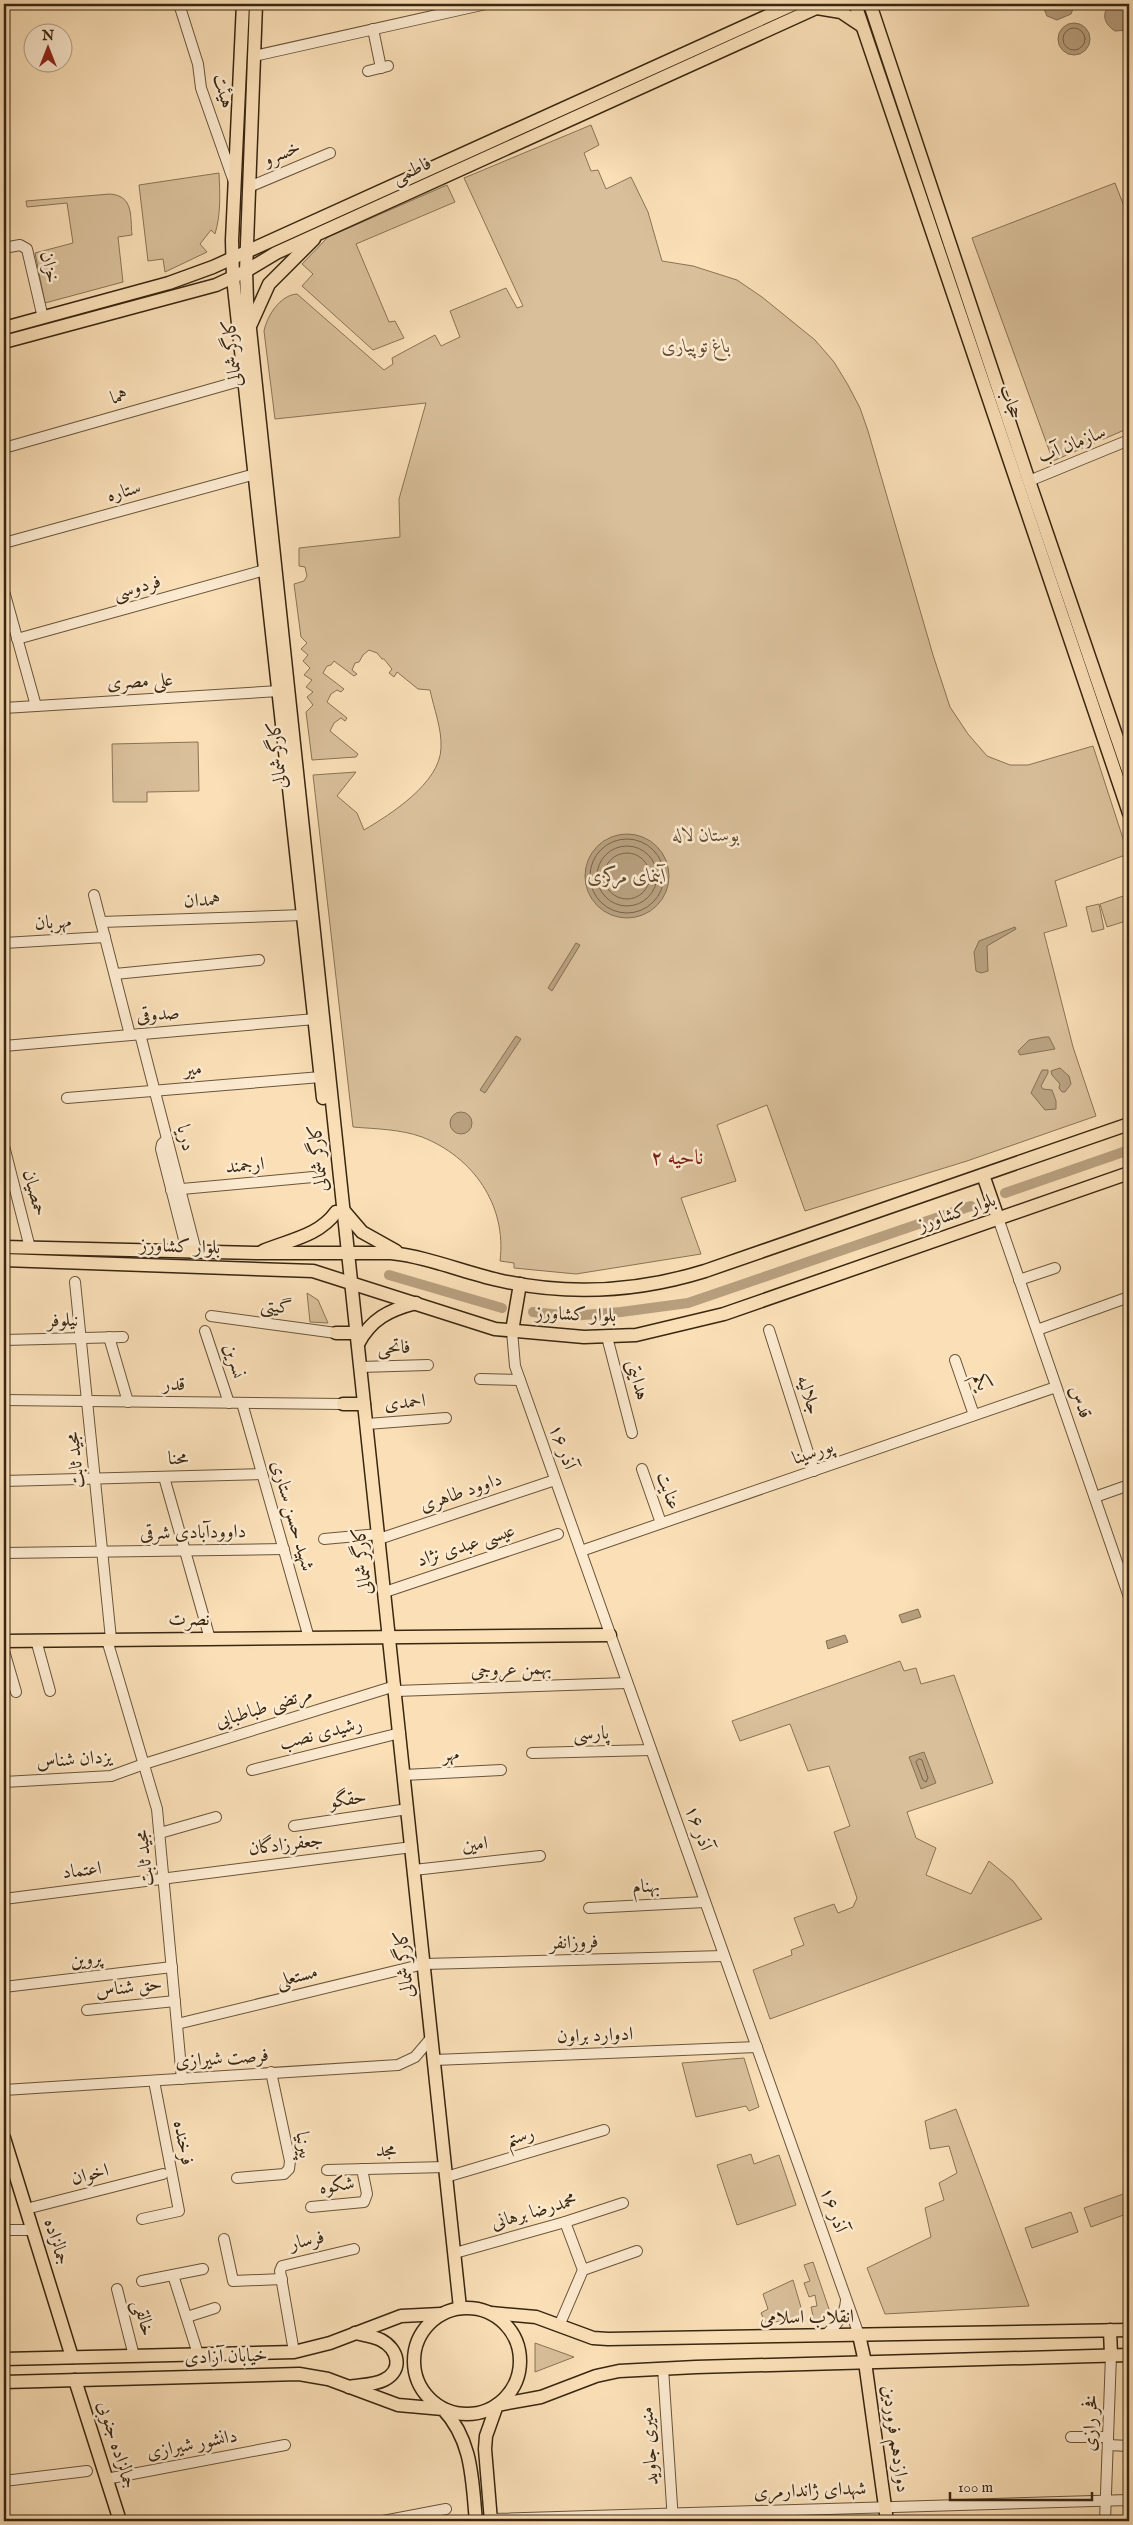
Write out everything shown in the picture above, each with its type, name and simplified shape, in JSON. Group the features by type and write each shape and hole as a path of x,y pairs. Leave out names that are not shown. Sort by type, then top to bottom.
{"main road":[{"name":"کارگر شمالی","path":"243,4 249,187 246,251 250,326 249,378"},
{"name":"کارگر شمالی","path":"256,4 254,56 247,86 236,187 232,258 233,278 249,378 260,472 344,1253 351,1282 367,1424 460,2308"},
{"name":"فاطمی","path":"4,328 168,283 232,258 531,123 772,9 794,4"},
{"name":"حجاب","path":"855,4 1024,483 1119,762 1129,813"},
{"name":"حجاب","path":"870,4 1024,483"},
{"name":"فاطمی","path":"4,342 216,286 276,253 821,6"},
{"path":"821,6 841,12 863,26"},
{"path":"772,9 776,26"},
{"path":"531,123 536,135"},
{"path":"250,326 269,284 323,232"},
{"name":"حجاب","path":"1119,762 1129,774"},
{"name":"بلوار کشاورز","path":"4,1247 258,1253 400,1254 520,1284 558,1290 628,1288 676,1280 1129,1124"},
{"name":"بلوار کشاورز","path":"4,1260 313,1271 495,1329 608,1337 660,1330 724,1314 1129,1173"},
{"path":"983,1174 998,1218"},
{"path":"258,1253 317,1231 328,1224 340,1211 367,1236 400,1254"},
{"path":"512,1331 520,1284"},
{"path":"336,1333 357,1338 376,1320 397,1308 416,1303"},
{"path":"343,1404 364,1404"},
{"path":"390,1637 610,1635"},
{"name":"نصرت","path":"4,1640 390,1637"},
{"name":"جمالزاده","path":"5,2145 72,2357"},
{"path":"491,2520 485,2449 486,2436 497,2405 508,2396 515,2384 520,2371 521,2357 518,2343 512,2331 502,2320 477,2308 460,2308 441,2314 429,2322 420,2334 413,2362 422,2390 431,2401 443,2409 468,2414 481,2412 497,2405 541,2397 611,2372 663,2368 1129,2355"},
{"name":"انقلاب اسلامی","path":"490,2313 530,2316 593,2338 608,2340 1129,2330"},
{"name":"خیابان آزادی","path":"4,2359 294,2352 330,2343 401,2316 441,2314"},
{"path":"1110,2330 1111,2355"},
{"path":"349,2387 386,2379 397,2366 395,2352 387,2344 373,2337 355,2333"},
{"name":"دوازدهم فروردین","path":"859,2335 865,2362 887,2521"},
{"name":"خیابان آزادی","path":"4,2382 299,2374 328,2379 398,2405 443,2409"},
{"name":"جمالزاده جنوبی","path":"75,2380 120,2521"},
{"path":"443,2409 467,2448 476,2521"}],"street":[{"name":"هیئت","path":"179,4 198,64 201,88 236,187"},
{"path":"254,56 486,4"},
{"path":"368,72 384,67 373,29"},
{"name":"خسرو","path":"249,187 330,153"},
{"name":"خزان","path":"4,248 20,245 28,249 43,318"},
{"name":"هما","path":"4,448 249,378"},
{"name":"سازمان آب","path":"1024,483 1129,440"},
{"name":"ستاره","path":"4,543 260,472"},
{"name":"فردوسی","path":"17,639 270,569"},
{"path":"4,591 9,627 17,639 36,706"},
{"name":"علی مصری","path":"4,708 284,691"},
{"name":"دریا","path":"94,895 115,974 154,1090 167,1139 175,1190 192,1251"},
{"name":"همدان","path":"101,922 308,915"},
{"name":"مهربان","path":"4,943 105,937"},
{"path":"115,974 259,960"},
{"name":"صدوقی","path":"4,1046 319,1019"},
{"name":"میر","path":"67,1098 325,1076"},
{"name":"حمصیان","path":"4,1146 30,1248"},
{"name":"ارجمند","path":"175,1190 313,1177"},
{"name":"قدس","path":"998,1218 1129,1596"},
{"path":"1019,1280 1055,1268"},
{"name":"مجید ثابت","path":"75,1282 109,1640 156,1802 182,2079"},
{"path":"1037,1330 1129,1298"},
{"name":"گیتی","path":"211,1316 336,1333"},
{"name":"جلالیه","path":"769,1330 814,1471"},
{"name":"نسرین","path":"205,1331 229,1403"},
{"name":"۱۶ آذر","path":"512,1331 514,1366 859,2335"},
{"path":"109,1337 128,1402"},
{"name":"نیلوفر","path":"4,1340 123,1337"},
{"name":"هدایتی","path":"608,1337 632,1432"},
{"name":"یکم","path":"955,1360 974,1415"},
{"name":"فاتحی","path":"360,1367 428,1365"},
{"path":"480,1379 520,1380"},
{"name":"پورسینا","path":"581,1551 1056,1387"},
{"name":"قدر","path":"4,1400 343,1404"},
{"name":"شهید حسن ستاری","path":"242,1403 309,1638"},
{"name":"احمدی","path":"367,1424 446,1418"},
{"name":"عنایت","path":"642,1469 661,1524"},
{"name":"محنا","path":"4,1481 262,1474"},
{"path":"164,1477 210,1639"},
{"name":"داوود طاهری","path":"324,1539 379,1537 555,1480"},
{"path":"1095,1497 1129,1485"},
{"name":"عیسی عبدی نژاد","path":"385,1592 558,1534"},
{"name":"داوودآبادی شرقی","path":"4,1553 284,1549"},
{"path":"36,1640 50,1691"},
{"path":"4,1651 16,1692"},
{"name":"بهمن عروجی","path":"395,1689 627,1683"},
{"name":"مرتضی طباطبایی","path":"144,1764 395,1689"},
{"name":"رشیدی نصب","path":"252,1770 400,1733"},
{"name":"پارسی","path":"532,1753 651,1750"},
{"name":"یزدان شناس","path":"4,1782 111,1776 144,1764"},
{"name":"مهر","path":"404,1776 501,1770"},
{"name":"حقگو","path":"294,1826 408,1809"},
{"path":"160,1833 216,1817"},
{"name":"جعفرزادگان","path":"164,1878 412,1847"},
{"name":"امین","path":"414,1870 540,1856"},
{"name":"اعتماد","path":"4,1899 164,1878"},
{"name":"بهنام","path":"589,1908 705,1902"},
{"name":"فروزانفر","path":"424,1964 724,1956"},
{"name":"مستعلی","path":"177,2024 424,1964"},
{"name":"پروین","path":"4,1987 172,1967"},
{"name":"حق شناس","path":"87,2010 175,2001"},
{"name":"فرصت شیرازی","path":"4,2090 404,2064 420,2052 432,2037"},
{"name":"ادوارد براون","path":"434,2060 757,2047"},
{"name":"پیرنیا","path":"237,2178 284,2174 289,2169 290,2161 271,2072"},
{"name":"فرخنده","path":"142,2219 179,2212 154,2081"},
{"name":"رستم","path":"446,2172 604,2130"},
{"name":"مجد","path":"327,2170 362,2169 446,2172"},
{"name":"شکوه","path":"311,2207 364,2202 368,2194 362,2169"},
{"name":"اخوان","path":"26,2209 163,2174"},
{"name":"محمدرضا برهانی","path":"455,2253 565,2222 623,2203"},
{"path":"560,2326 583,2270 565,2222"},
{"path":"4,2230 32,2230"},
{"path":"224,2239 232,2281 282,2280 294,2352"},
{"name":"فرسار","path":"282,2280 280,2269 283,2265 354,2249"},
{"path":"583,2270 637,2251"},
{"path":"142,2281 203,2269"},
{"path":"173,2275 198,2354"},
{"name":"خالقی","path":"117,2290 134,2356"},
{"path":"824,2336 836,2326 845,2311 846,2299"},
{"path":"187,2317 215,2308"},
{"name":"فخر رازی","path":"1105,2521 1111,2355"},
{"name":"منیری جاوید","path":"663,2368 673,2517"},
{"path":"1071,2437 1108,2441 1129,2446"},
{"name":"دانشور شیرازی","path":"106,2479 285,2445"},
{"path":"4,2482 88,2471"},
{"name":"شهدای ژاندارمری","path":"491,2520 673,2517 885,2506 1129,2500"},
{"path":"383,2521 446,2509"}],"green space":[{"name":"بوستان لاله","path":"591,125 599,145 584,153 591,171 598,170 606,189 631,177 648,212 662,261 693,266 737,280 762,297 815,340 834,362 860,408 950,707 968,734 987,756 1010,765 1028,765 1093,746 1128,854 1055,881 1067,926 1044,933 1073,1047 1096,1116 967,1161 805,1211 767,1105 717,1125 736,1181 681,1198 701,1254 576,1274 514,1268 514,1263 500,1261 501,1240 492,1202 471,1170 457,1157 422,1137 405,1132 353,1127 313,775 356,772 337,796 357,813 364,830 400,806 423,785 439,761 441,748 440,734 430,690 418,689 397,672 394,677 389,673 392,669 384,659 377,653 369,650 359,662 355,663 352,670 357,674 354,676 334,661 331,665 327,666 323,673 344,689 341,692 337,690 331,694 327,702 347,718 345,721 341,718 334,723 330,731 358,754 356,757 312,760 306,712 313,705 307,697 313,692 306,687 312,680 304,675 310,668 303,661 308,655 301,649 307,643 301,637 294,584 304,581 307,576 305,567 299,566 299,548 400,537 399,499 426,403 275,419 264,331 275,307 285,298 297,294 384,370 393,364 392,358 435,335 441,346 460,337 450,311 506,288 517,308 523,306 464,178"},
{"path":"219,173 220,196 215,234 211,230 200,244 207,252 165,272 163,259 148,261 139,185"},
{"path":"1115,183 1129,219 1129,428 1053,461 972,238"},
{"path":"447,185 455,202 356,244 389,322 395,321 404,338 373,350 302,286 313,274 302,264 328,237"},
{"path":"110,194 118,196 127,203 130,214 132,235 118,237 123,282 45,303 35,253 73,243 67,203 27,207 26,201"},
{"path":"198,742 199,791 147,792 147,802 113,802 112,744"},
{"path":"1129,894 1129,920 1107,927 1100,904"},
{"path":"1099,904 1104,929 1092,932 1086,907"},
{"path":"307,1293 318,1300 328,1323 310,1322"},
{"path":"900,1661 904,1671 916,1668 921,1684 954,1675 993,1783 907,1812 916,1838 936,1848 926,1875 971,1894 989,1861 1013,1881 1042,1919 770,2019 753,1970 792,1955 791,1950 804,1945 794,1918 834,1904 838,1913 853,1907 857,1898 834,1832 850,1826 829,1766 808,1771 790,1724 740,1741 732,1721"},
{"path":"744,2058 759,2107 749,2111 746,2106 696,2117 682,2063"},
{"path":"956,2109 1029,2306 885,2314 867,2268 931,2237 925,2208 944,2200 939,2183 957,2173 949,2146 930,2149 925,2121"},
{"path":"751,2154 754,2164 779,2155 796,2205 737,2225 717,2165"},
{"path":"1129,2192 1129,2213 1091,2227 1084,2208"},
{"path":"1071,2212 1078,2232 1032,2248 1025,2228"},
{"path":"813,2262 830,2312 826,2319 814,2320 811,2307 817,2306 815,2295 809,2297 804,2283 810,2281 804,2265"},
{"path":"793,2280 805,2321 765,2322 761,2313 768,2309 763,2294"},
{"path":"535,2343 574,2357 535,2372"}],"water":[{"path":"1042,4 1075,4 1071,14 1057,20 1047,16"},
{"path":"1110,4 1129,4 1129,30 1115,31 1108,25 1105,19 1105,11"},
{"path":"1074,23 1086,27 1090,39 1086,51 1074,55 1062,51 1058,39 1062,27"},
{"name":"آبنمای مرکزی","path":"627,834 643,837 662,853 666,860 669,876 666,892 650,911 643,915 627,918 611,915 592,899 588,892 585,876 588,860 604,841 611,837"},
{"path":"1015,927 1016,929 987,946 988,971 981,973 976,971 974,952 979,941"},
{"path":"576,943 580,945 552,991 548,988"},
{"path":"516,1036 521,1039 485,1093 480,1090"},
{"path":"1049,1037 1055,1049 1020,1055 1018,1051 1029,1040"},
{"path":"1060,1068 1069,1076 1071,1084 1065,1092 1062,1092 1059,1088 1060,1084 1051,1071"},
{"path":"1042,1070 1048,1070 1048,1073 1041,1086 1043,1089 1052,1090 1056,1101 1056,1109 1045,1110 1031,1093"},
{"path":"457,1112 465,1112 472,1119 472,1127 465,1134 457,1134 450,1127 450,1119"},
{"path":"918,1609 921,1617 902,1623 899,1615"},
{"path":"845,1635 848,1642 828,1649 826,1641"},
{"path":"924,1752 936,1783 921,1789 909,1757"}],"waterway":[{"path":"1005,1193 1129,1150"},
{"path":"533,1312 571,1316 621,1312 688,1303 971,1206"},
{"path":"389,1275 502,1308"}],"district":[{"name":"ناحیه ۲","path":"677,1158"}],"park label":[{"name":"باغ توپیاری","path":"696,347"}]}
